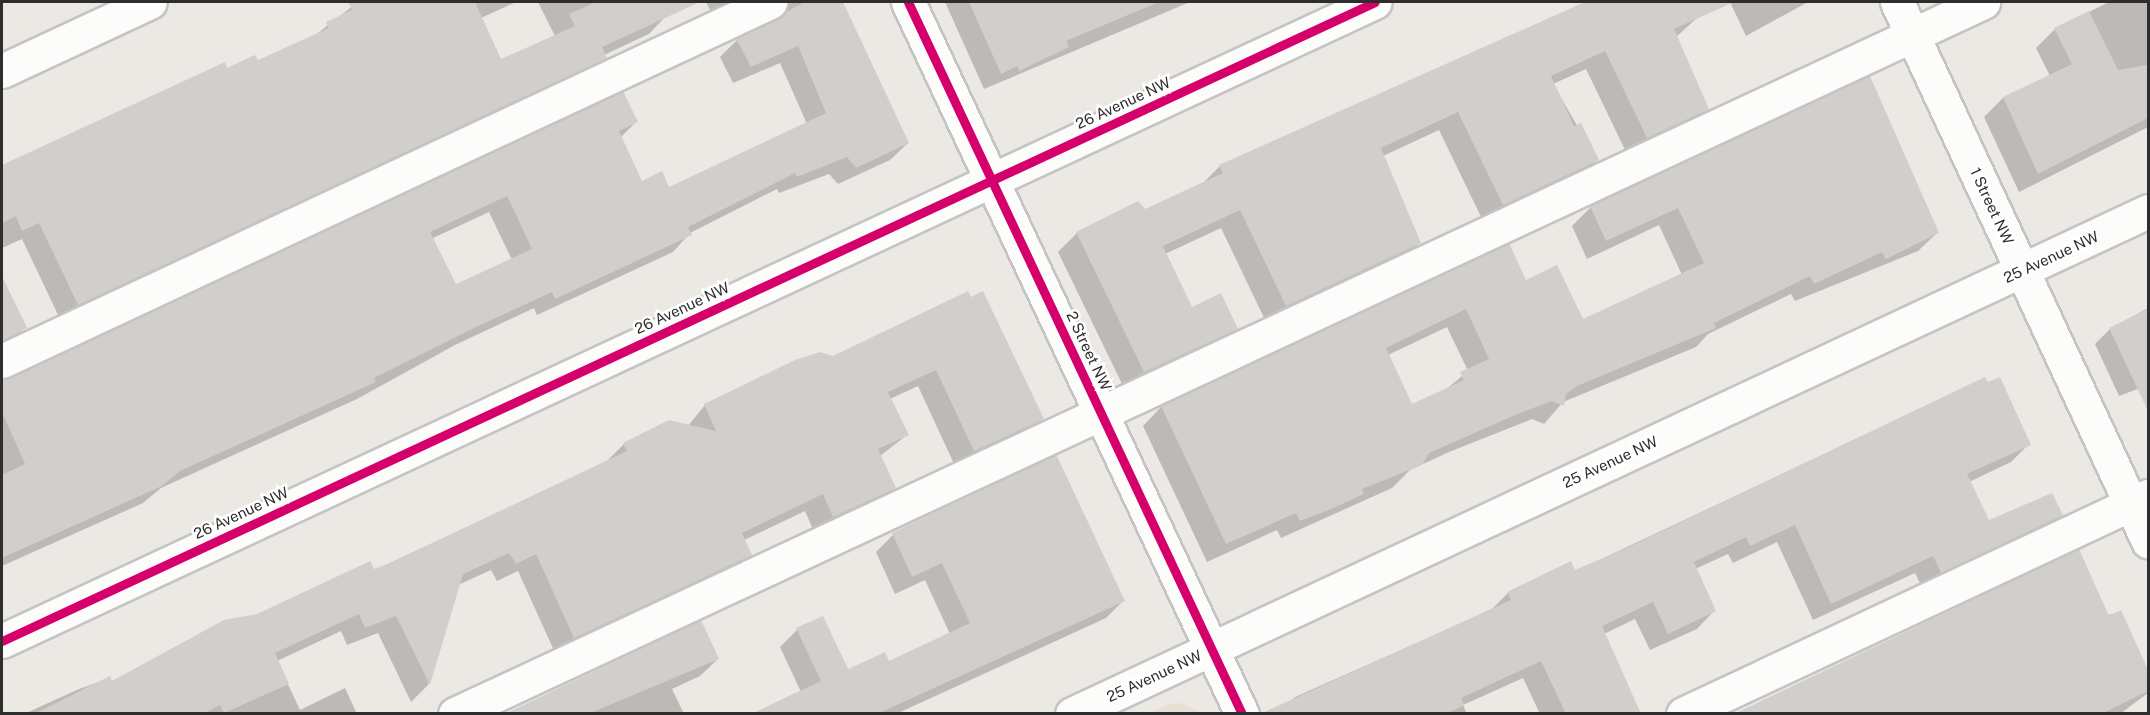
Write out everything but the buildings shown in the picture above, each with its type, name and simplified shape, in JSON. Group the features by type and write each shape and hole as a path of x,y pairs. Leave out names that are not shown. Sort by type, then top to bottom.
{"street":[{"path":"2,71 150,2"},
{"path":"2,361 770,2"},
{"name":"2 Street NW","path":"908,2 1242,714"},
{"name":"26 Avenue NW","path":"2,641 1375,2"},
{"name":"1 Street NW","path":"1898,2 2022,270 2140,500 2148,541"},
{"path":"455,714 1983,2"},
{"name":"25 Avenue NW","path":"1072,714 2148,211"},
{"path":"1683,714 2140,500"}],"shaded area":[{"path":"1181,703 1202,713 1149,713 1167,705"}],"cycle path":[{"path":"908,2 1242,714"},
{"path":"2,641 1375,2"}]}
